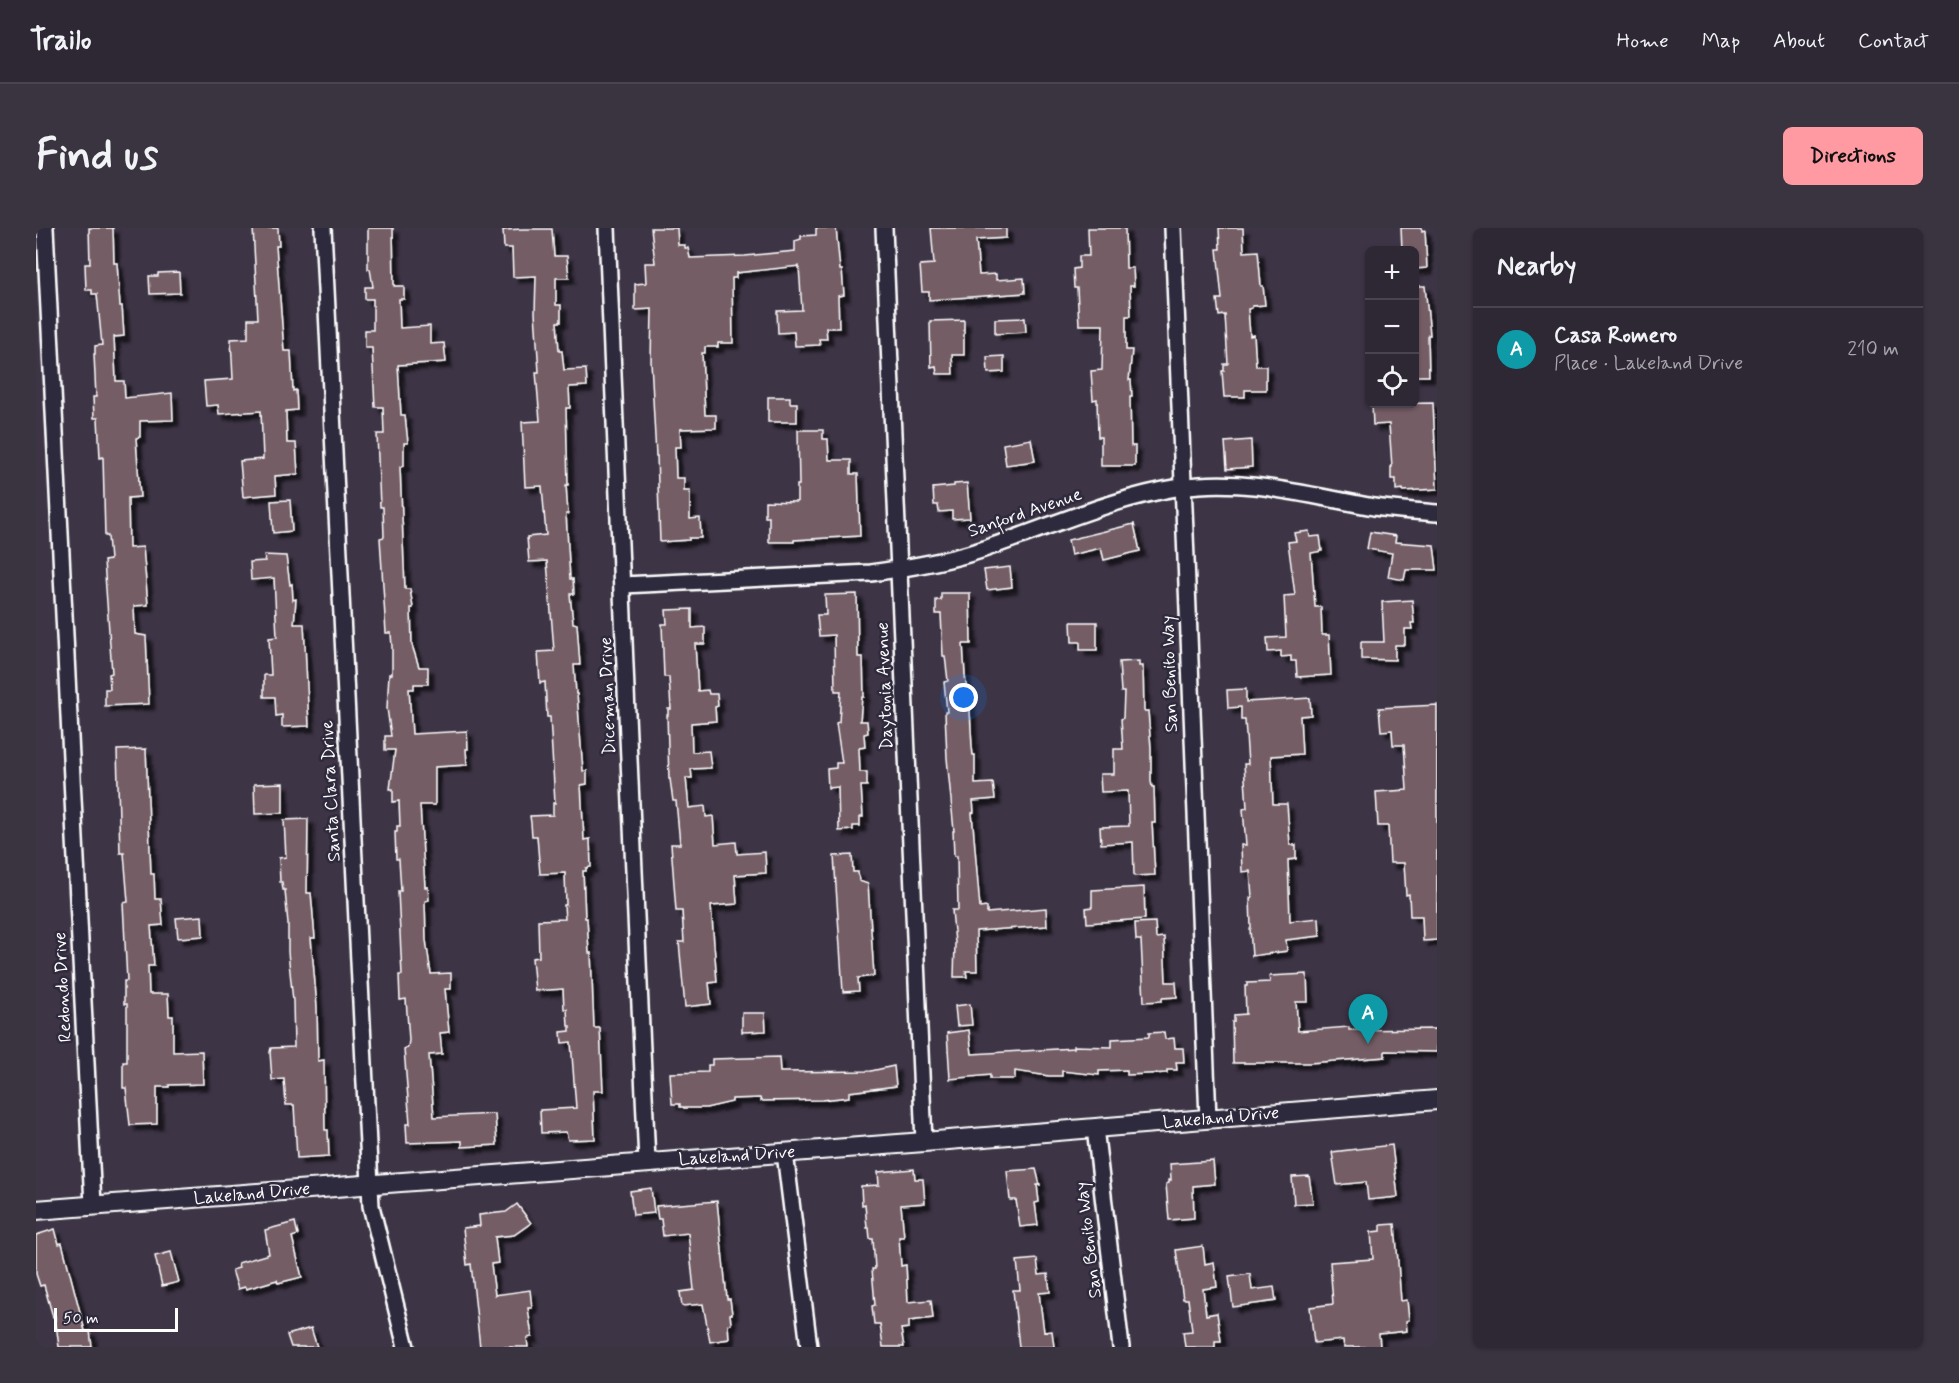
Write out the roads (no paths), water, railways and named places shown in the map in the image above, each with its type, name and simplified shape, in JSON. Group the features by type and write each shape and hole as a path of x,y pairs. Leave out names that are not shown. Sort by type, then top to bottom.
{"street":[{"name":"Redondo Drive","path":"45,228 93,1205"},
{"name":"Santa Clara Drive","path":"323,228 371,1206 406,1347"},
{"name":"Diceman Drive","path":"607,228 647,1162"},
{"name":"Daytonia Avenue","path":"884,228 924,1142"},
{"name":"San Benito Way","path":"1173,228 1208,1119"},
{"name":"Sanford Avenue","path":"623,585 871,573 900,568 974,552 1123,500 1182,487 1224,484 1271,487 1376,507 1437,513"},
{"name":"Lakeland Drive","path":"36,1210 785,1153 1437,1100"},
{"name":"San Benito Way","path":"1095,1128 1121,1347"},
{"path":"785,1153 808,1347"}],"place":[{"name":"Casa Romero","path":"1368,1044"}]}
